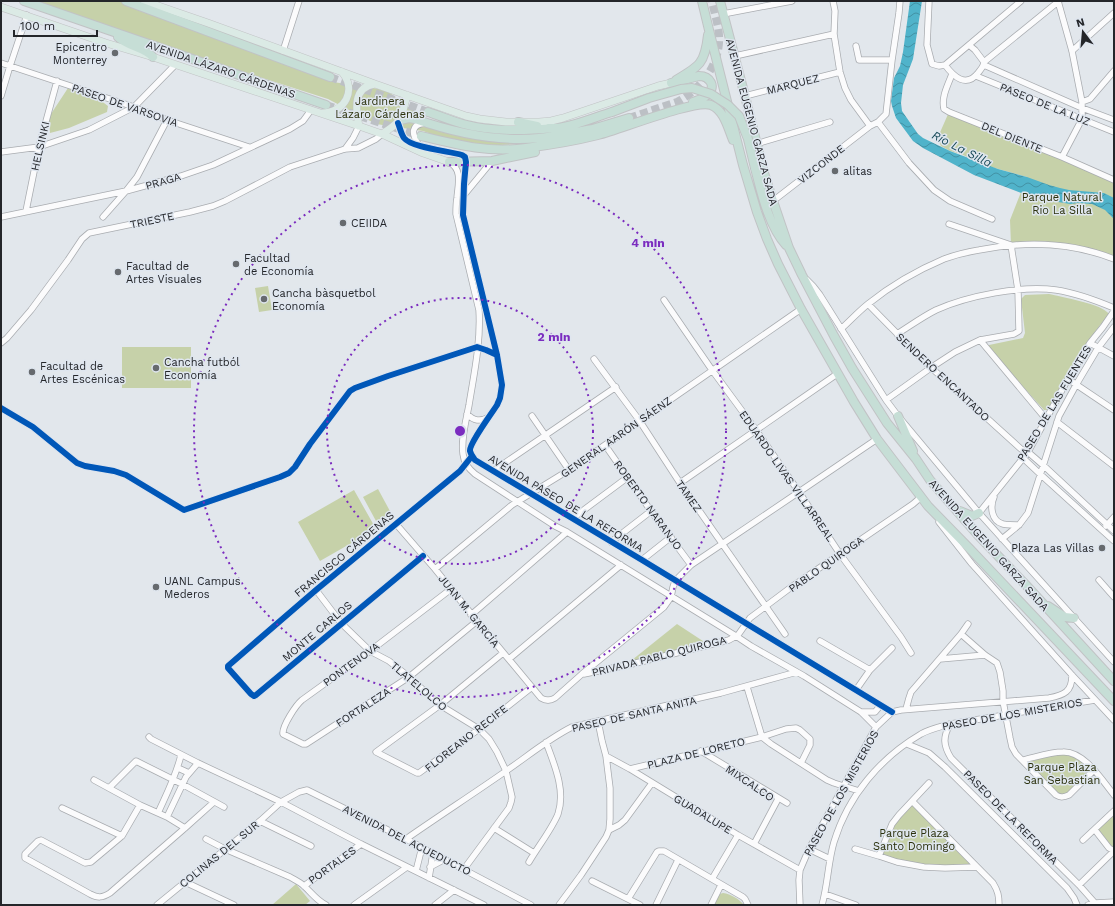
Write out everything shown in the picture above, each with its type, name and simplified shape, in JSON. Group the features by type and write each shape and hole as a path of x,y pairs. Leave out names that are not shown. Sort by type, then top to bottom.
{"highway":[{"name":"AVENIDA LÁZARO CÁRDENAS","path":"24,1 326,104"},
{"path":"126,1 330,77"},
{"name":"AVENIDA EUGENIO GARZA SADA","path":"702,1 743,165 757,212 778,264 837,374 877,439 928,506 1114,701"},
{"name":"AVENIDA EUGENIO GARZA SADA","path":"720,1 764,173 789,248 852,368 887,423 916,459 930,480 977,534 1114,681"},
{"path":"670,83 699,65 706,50 709,30"},
{"path":"116,33 122,41 146,50 153,57"},
{"path":"667,113 675,108 703,98 711,91 710,81 703,76 670,83"},
{"path":"428,112 464,124 492,129 537,130 567,126 612,112 649,98 681,89 692,88 711,94 728,105 739,116 746,133 770,218 778,235 789,248"},
{"path":"421,136 487,150 525,148 598,135 667,113 702,104 715,107 722,114 743,165"},
{"path":"399,121 412,118 464,134 510,138 543,138 593,129"},
{"path":"563,142 593,129 629,118"},
{"path":"518,122 553,128"},
{"path":"451,163 492,162 558,146 578,139"},
{"path":"898,416 916,459"},
{"path":"956,509 969,516 974,516 979,513"},
{"path":"1034,594 1065,617 1074,618"}],"main road":[{"path":"144,1 466,116 496,121 539,122 562,118 670,83"},
{"path":"1,7 359,126 451,163"},
{"path":"314,112 328,113 336,110 345,101 349,84 342,72"},
{"path":"359,126 356,101 360,93 367,87 375,84"},
{"path":"382,134 394,127 399,121 403,113 407,95"}],"street":[{"path":"283,50 299,1"},
{"path":"724,14 792,1"},
{"path":"832,1 835,11 834,34 840,72 851,100 870,126"},
{"path":"900,1 886,114 878,122 909,163 934,190 950,201 992,218"},
{"path":"929,1 927,45 932,64 939,66 945,65 1021,1"},
{"path":"945,65 952,74 963,80 970,80 976,76 984,63 1058,1 1072,50 1082,105 1082,119 1062,157"},
{"path":"1072,50 1114,13"},
{"path":"1,96 27,16"},
{"path":"735,56 834,34"},
{"path":"969,45 980,55 984,63"},
{"path":"856,46 859,60 892,60"},
{"name":"PASEO DE VARSOVIA","path":"1,63 249,147"},
{"name":"PASEO DE LA LUZ","path":"984,63 1114,120"},
{"path":"1,152 39,147 88,130 134,107 175,65"},
{"path":"1082,105 1090,99 1114,71"},
{"name":"MARQUEZ","path":"745,96 840,72"},
{"name":"DEL DIENTE","path":"952,74 943,99 944,109 1114,180"},
{"name":"PASEO DE LA LUZ","path":"976,76 1114,132"},
{"name":"HELSINKI","path":"26,211 39,147 57,81"},
{"name":"PRAGA","path":"1,216 126,191 181,176 213,165 290,129 314,112"},
{"path":"103,217 137,177 167,120"},
{"path":"399,121 405,139 410,142 437,150 459,154 466,162"},
{"path":"756,144 830,122"},
{"name":"VIZCONDE","path":"773,201 870,126 878,122"},
{"path":"418,144 413,131 417,125 428,123"},
{"path":"345,149 359,126"},
{"name":"TRIESTE","path":"1,343 31,310 82,239 89,233 213,206 290,167 345,149 362,146 376,139 382,134"},
{"name":"AVENIDA PASEO DE LA REFORMA","path":"466,162 463,215 497,355 502,385 500,398 497,405 470,448 472,456 493,471 892,712"},
{"path":"464,195 492,162"},
{"path":"451,163 457,170 459,178 456,214 479,310 480,324 474,373 464,432 463,454 466,464"},
{"path":"950,224 1012,245"},
{"path":"841,329 868,304 898,283 944,259 965,253 1012,245 1049,244 1086,250 1114,259"},
{"path":"886,400 955,352 980,340 1014,334 1019,331 1018,290 1012,245"},
{"path":"802,275 820,295 886,400 898,416 979,513 1114,662"},
{"path":"897,334 936,310 953,303 974,296 1018,290 1042,289 1072,293 1114,308"},
{"name":"EDUARDO LIVAS VILLARREAL","path":"664,300 799,492 840,554 911,653"},
{"name":"SENDERO ENCANTADO","path":"868,304 932,367 1021,449 1028,452 1043,465 1114,531"},
{"name":"GENERAL AARÓN SÁENZ","path":"435,569 505,510 569,470 801,309"},
{"name":"PASEO DE LAS FUENTES","path":"979,513 1028,452 1068,379 1090,343 1114,311"},
{"name":"PASEO DE LAS FUENTES","path":"1002,539 1019,525 1028,513 1057,422 1065,404 1098,348 1114,327"},
{"path":"980,340 1046,419"},
{"path":"1090,343 1114,356"},
{"path":"1,408 33,427 77,463 126,474 184,510 289,473 295,467 346,395 355,388 477,347 497,355"},
{"name":"TAMEZ","path":"594,359 639,420 680,483 785,634"},
{"path":"680,483 837,374"},
{"path":"1068,379 1114,410"},
{"path":"493,471 616,387"},
{"path":"467,414 476,420 484,420 489,417"},
{"path":"532,416 569,470"},
{"path":"1057,422 1114,466"},
{"path":"582,674 664,607 671,597 675,581 691,565 877,439"},
{"name":"ROBERTO NARANJO","path":"605,445 691,565"},
{"path":"1021,449 1023,458 1114,541"},
{"name":"FRANCISCO CÁRDENAS","path":"228,667 316,590 460,470 472,456"},
{"name":"AVENIDA PASEO DE LA REFORMA","path":"466,464 475,474 555,526 568,532 671,597 861,712 876,727"},
{"path":"573,518 628,477"},
{"path":"995,493 991,508 995,518 1002,524 1019,525"},
{"name":"PABLO QUIROGA","path":"736,636 750,618 790,588 921,497"},
{"name":"AVENIDA EUGENIO GARZA SADA","path":"928,506 946,532 972,564 1114,720"},
{"path":"611,542 651,510"},
{"path":"1103,530 1114,517"},
{"name":"JUAN M. GARCÍA","path":"396,524 541,698 547,701 555,698 582,674"},
{"path":"471,615 568,532"},
{"path":"642,560 671,537"},
{"name":"MONTE CARLOS","path":"228,667 251,694 255,696 423,556"},
{"path":"509,659 621,565"},
{"path":"1099,580 1114,597"},
{"name":"PONTENOVA","path":"304,745 282,733 296,706 451,589"},
{"name":"TLATELOLCO","path":"316,590 341,623 370,651 389,661 440,705 479,729 489,739 498,752 506,771 512,802 464,869"},
{"name":"FORTALEZA","path":"304,745 409,677 476,621"},
{"path":"906,709 911,692 968,624"},
{"path":"961,634 985,655 997,663 1012,747 1016,754 1056,796 1061,798 1069,795 1094,770"},
{"name":"PRIVADA PABLO QUIROGA","path":"582,674 715,644 729,640 736,636"},
{"path":"820,641 870,670"},
{"path":"856,690 870,670 892,648"},
{"path":"440,705 503,653"},
{"path":"940,659 985,655"},
{"name":"PASEO DE SANTA ANITA","path":"406,839 546,742 572,727 747,687 797,672"},
{"name":"PASEO DE LOS MISTERIOS","path":"800,905 800,870 809,849 876,727 892,712 906,709 1049,698 1064,693 1070,687 1072,675"},
{"name":"FLOREANO RECIFE","path":"440,705 376,751 419,773 479,729 532,687"},
{"path":"747,687 762,736 771,744 827,780 858,791"},
{"name":"PASEO DE LOS MISTERIOS","path":"822,905 830,859 840,826 858,791 876,769 891,756 921,734 935,728 1005,714 1095,700"},
{"path":"861,712 875,712 880,706"},
{"path":"559,905 598,850 609,830 610,788 606,756 598,721"},
{"name":"PASEO DE LA REFORMA","path":"950,724 944,738 945,745 951,758 1079,885 1095,903"},
{"name":"PLAZA DE LORETO","path":"630,769 786,729 796,728 808,736 810,742 801,763"},
{"path":"149,737 181,755 281,802 416,872 484,905"},
{"path":"529,862 558,814 560,802 556,771 546,742"},
{"name":"PASEO DE LA REFORMA","path":"907,744 929,753 945,767 1067,888 1078,905"},
{"name":"MIXCALCO","path":"702,751 778,799 754,844"},
{"path":"1023,760 1062,752 1074,753 1094,770 1114,795"},
{"path":"158,813 174,780 181,755"},
{"name":"GUADALUPE","path":"606,756 738,835 800,870"},
{"path":"109,788 136,761 224,807"},
{"path":"167,817 182,784 198,763"},
{"path":"178,768 189,773"},
{"path":"94,780 140,805 167,817 185,828"},
{"path":"609,830 619,825 624,820 652,783"},
{"path":"879,856 892,824 929,783"},
{"name":"AVENIDA DEL ACUEDUCTO","path":"281,802 303,790 310,791 446,859 531,905"},
{"path":"778,799 787,803"},
{"path":"912,801 993,883 999,897 999,905"},
{"path":"140,805 122,836 88,863 83,862 41,840 38,841 25,854 24,857 90,894 101,897 110,893 214,802"},
{"name":"COLINAS DEL SUR","path":"157,905 281,802"},
{"path":"62,808 122,836"},
{"path":"1083,840 1114,811"},
{"path":"260,821 311,846"},
{"path":"494,828 534,853"},
{"path":"1079,885 1114,851 1109,848 1095,830"},
{"path":"712,879 738,835"},
{"path":"206,838 225,849 290,878 304,886 314,897 326,905"},
{"name":"PORTALES","path":"304,886 361,844"},
{"path":"416,872 422,847"},
{"path":"809,849 830,859"},
{"path":"855,850 897,862 924,867 976,867"},
{"path":"628,899 657,852 664,851 745,899 748,905"},
{"path":"429,878 433,853"},
{"path":"430,867 446,859"},
{"path":"656,905 678,860"},
{"path":"354,905 407,867"},
{"path":"592,881 640,905"},
{"path":"185,882 234,905"},
{"path":"711,905 721,885"},
{"path":"435,905 454,890"},
{"path":"825,894 856,905"},
{"path":"1088,905 1114,902"}],"green space":[{"name":"Jardinera Lázaro Cárdenas","path":"24,1 125,1 333,82 386,90 427,121 465,132 553,138 518,144 469,144 423,131 376,124 328,99"},
{"path":"68,88 96,97 108,106 107,112 69,128 50,133 49,117"},
{"name":"Parque Natural Rio La Silla","path":"949,112 1114,181 1114,258 1087,250 1011,245 1010,220 1027,177 984,165 941,146 938,137"},
{"name":"Cancha bàsquetbol Economía","path":"268,286 272,310 259,312 255,288"},
{"path":"1049,294 1091,304 1105,310 1109,314 1083,349 1048,410 1044,410 989,349 989,345 1023,338 1025,333 1021,299 1025,295"},
{"name":"Cancha futból Economía","path":"122,347 191,347 191,388 122,388"},
{"path":"378,489 391,513 376,521 363,497"},
{"path":"354,490 376,529 320,561 298,522"},
{"path":"677,624 709,645 633,662 632,660"},
{"name":"Parque Plaza San Sebastian","path":"1068,752 1094,770 1069,795 1061,798 1023,760"},
{"name":"Parque Plaza Santo Domingo","path":"912,801 976,867 924,867 879,856 888,833"},
{"path":"1114,811 1114,851 1095,830"},
{"path":"296,884 310,901 305,905 272,905"},
{"path":"723,893 735,897 744,905 713,905 718,896"}],"water":[{"path":"910,1 922,1 913,59 903,85 901,103 902,111 918,134 950,151 998,169 1060,188 1104,193 1114,198 1114,219 1105,210 1092,204 1070,204 1041,199 1029,196 974,175 923,148 913,141 896,118 891,101 894,78 900,66 903,52"}],"tunnel":[{"path":"629,118 677,102 686,97 708,74 717,56 719,46 719,35 712,1"},
{"path":"330,77 428,112"},
{"path":"326,105 420,136"}],"cycle path":[{"path":"398,123 401,133 408,141 422,147 462,155 465,157 463,215 497,355 502,385 500,398 497,405 477,435 471,447 470,452 475,460 892,712"},
{"path":"1,408 33,427 77,463 126,475 184,510 289,473 295,467 310,444 350,391 355,388 477,347 497,355"},
{"path":"423,556 256,695 254,696 251,694 228,668 228,666 316,590 460,471 472,456"}],"place":[{"name":"Epicentro Monterrey","path":"115,53"},
{"name":"alitas","path":"835,171"},
{"name":"CEIIDA","path":"343,223"},
{"name":"Facultad de Economía","path":"236,264"},
{"name":"Facultad de Artes Visuales","path":"118,272"},
{"name":"Cancha bàsquetbol Economía","path":"264,299"},
{"name":"Cancha futból Economía","path":"156,368"},
{"name":"Facultad de Artes Escénicas","path":"32,372"},
{"name":"Plaza Las Villas","path":"1102,548"},
{"name":"UANL Campus Mederos","path":"156,587"}],"water label":[{"name":"Río La Silla","path":"962,149"}]}
